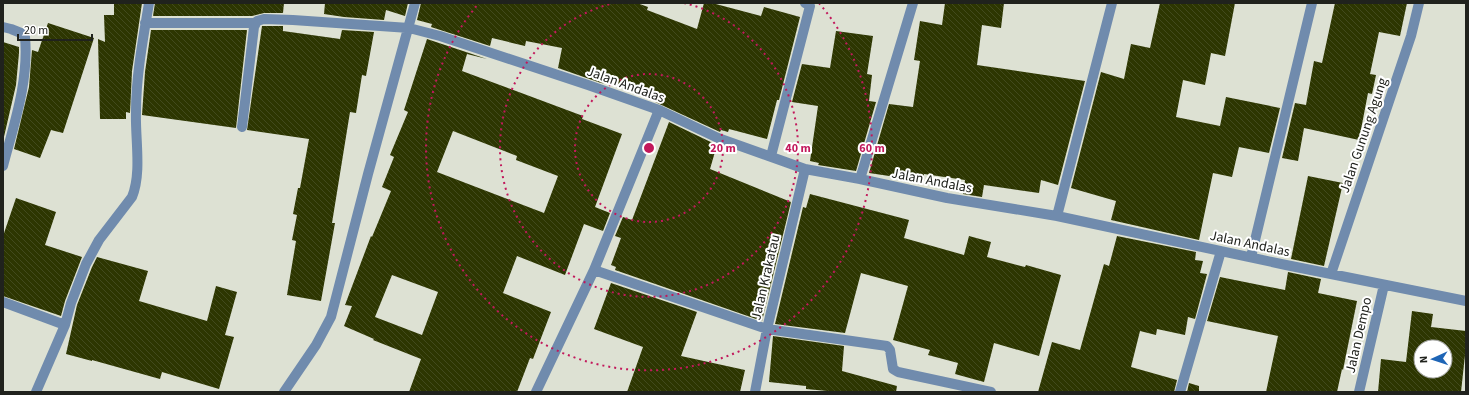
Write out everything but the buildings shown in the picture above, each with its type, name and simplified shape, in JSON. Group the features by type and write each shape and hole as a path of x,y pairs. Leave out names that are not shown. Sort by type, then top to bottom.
{"street":[{"path":"36,392 65,325 71,303 86,264 99,240 132,197 135,190 137,176 136,111 149,3"},
{"path":"284,392 316,345 331,317 368,174 416,3"},
{"path":"771,156 810,6 805,3"},
{"path":"860,179 913,3"},
{"path":"1057,216 1112,3"},
{"path":"1251,257 1312,3"},
{"name":"Jalan Gunung Agung","path":"1331,274 1411,36 1419,3"},
{"name":"Jalan Andalas","path":"146,23 255,23 264,19 409,28 440,36 537,67 659,110 718,138 805,169 860,179 947,198 1057,216 1466,301"},
{"path":"242,127 255,23"},
{"path":"3,27 25,37 26,47 23,84 3,166"},
{"path":"536,392 594,270 659,110"},
{"name":"Jalan Krakatau","path":"755,392 767,329 805,169"},
{"path":"1180,392 1221,251"},
{"path":"594,270 767,329 887,346 890,350 893,369 898,372 986,391"},
{"name":"Jalan Dempo","path":"1359,392 1384,285"},
{"path":"3,302 65,325"}]}
